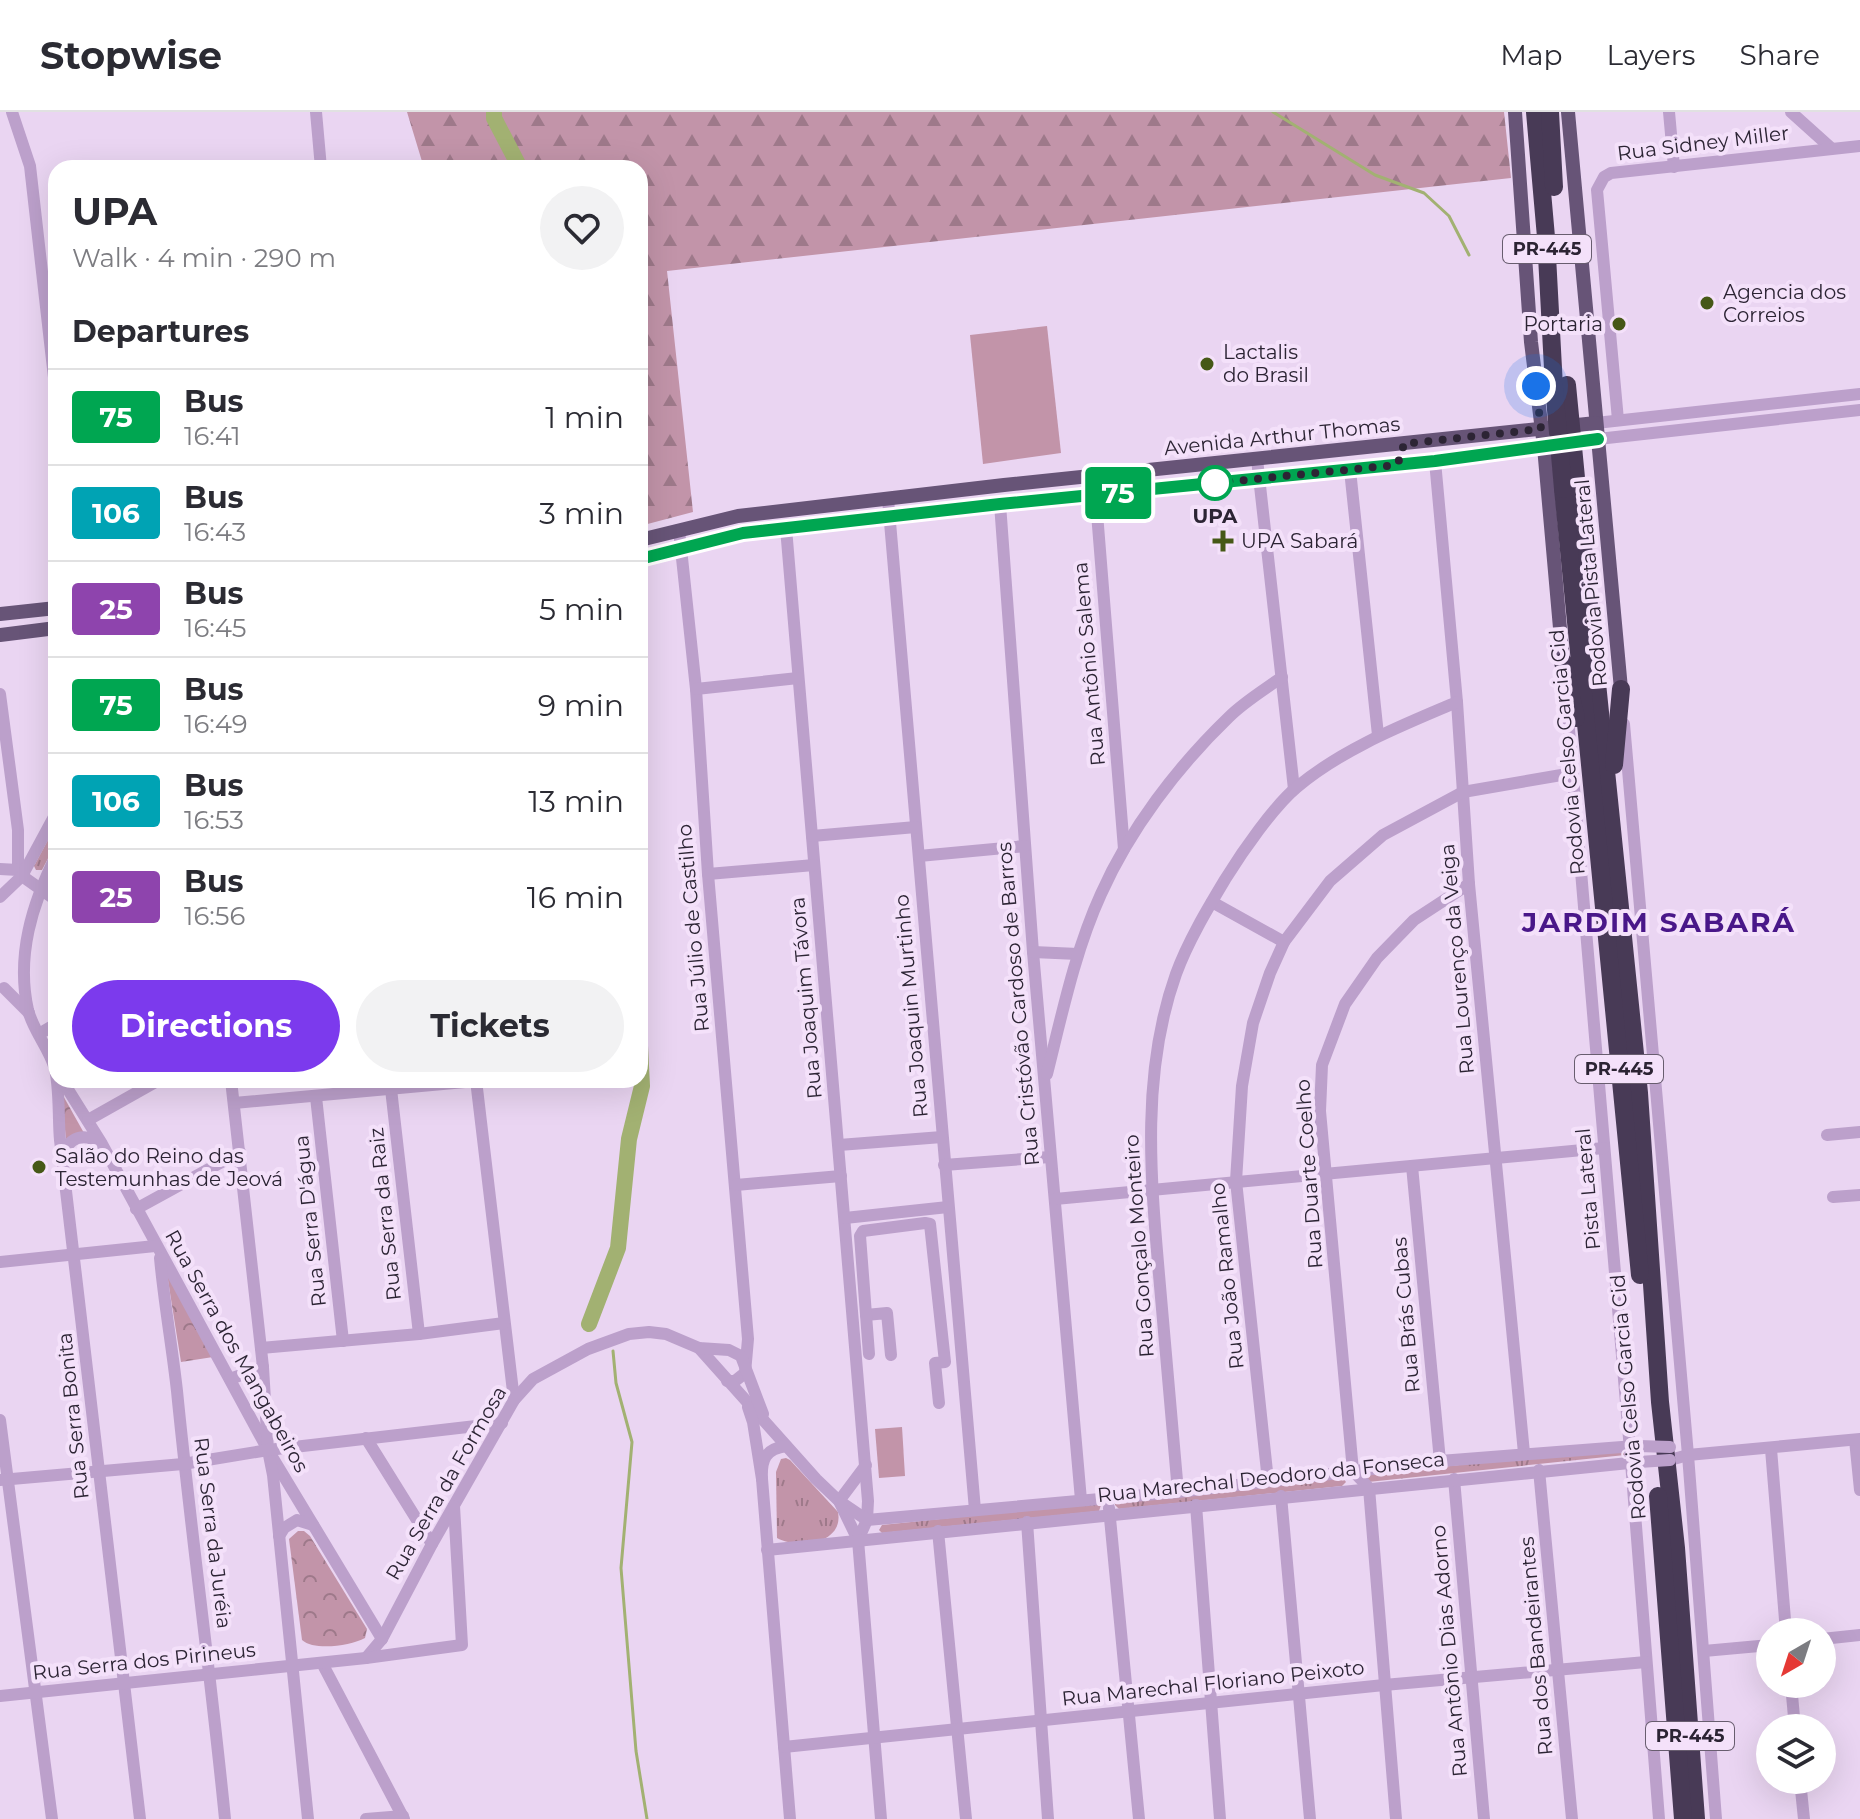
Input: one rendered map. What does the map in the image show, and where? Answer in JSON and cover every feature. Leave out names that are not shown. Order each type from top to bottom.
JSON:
[{"type":"highway","name":"Rodovia Celso Garcia Cid","points":[[1535,112],[1570,489],[1579,636],[1580,769],[1639,1266],[1683,1819]]},
{"type":"highway","name":"Rodovia Celso Garcia Cid","points":[[1550,112],[1561,386]]},
{"type":"highway","name":"Rodovia Celso Garcia Cid","points":[[1570,489],[1610,807],[1639,1093],[1660,1402],[1676,1548],[1696,1819]]},
{"type":"highway","points":[[1563,662],[1580,769]]},
{"type":"highway","points":[[1610,807],[1621,689]]},
{"type":"main road","name":"Rodovia Pista Lateral","points":[[1515,112],[1531,342],[1544,447],[1563,662]]},
{"type":"main road","name":"Rodovia Pista Lateral","points":[[1568,112],[1621,689]]},
{"type":"main road","name":"Avenida Arthur Thomas","points":[[648,538],[738,516],[1596,423]]},
{"type":"main road","name":"Avenida Arthur Thomas","points":[[648,557],[743,533],[1435,461],[1598,439]]},
{"type":"main road","points":[[1396,465],[1403,454],[1403,444]]},
{"type":"main road","points":[[0,614],[48,609]]},
{"type":"main road","points":[[0,635],[48,629]]},
{"type":"street","points":[[12,112],[30,166],[48,325]]},
{"type":"street","points":[[316,112],[320,160]]},
{"type":"street","points":[[1669,112],[1674,167]]},
{"type":"street","points":[[1791,112],[1831,148]]},
{"type":"street","name":"Rua Sidney Miller","points":[[1618,420],[1597,190],[1604,177],[1611,173],[1860,146]]},
{"type":"street","points":[[1596,423],[1860,394]]},
{"type":"street","points":[[1598,439],[1860,410]]},
{"type":"street","points":[[1257,459],[1294,789]]},
{"type":"street","name":"Rua Lourenço da Veiga","points":[[1435,461],[1457,702],[1469,884],[1524,1453]]},
{"type":"street","points":[[1350,470],[1378,735]]},
{"type":"street","name":"Rua Antônio Salema","points":[[1094,476],[1124,849]]},
{"type":"street","name":"Rua Joaquin Murtinho","points":[[888,499],[975,1510]]},
{"type":"street","name":"Rua Cristóvão Cardoso de Barros","points":[[1000,504],[1033,952],[1081,1500]]},
{"type":"street","name":"Rua Joaquim Távora","points":[[786,528],[866,1465],[867,1520],[858,1540]]},
{"type":"street","name":"Rua Júlio de Castilho","points":[[679,530],[696,689],[708,874],[736,1185],[747,1365]]},
{"type":"street","points":[[1044,1085],[1078,954],[1100,894],[1124,849],[1190,758],[1231,715],[1282,677]]},
{"type":"street","points":[[696,689],[798,678]]},
{"type":"street","name":"Rodovia Pista Lateral","points":[[1621,689],[1688,1455]]},
{"type":"street","points":[[0,694],[6,788],[18,839],[20,873]]},
{"type":"street","name":"Rua Gonçalo Monteiro","points":[[1178,1492],[1151,1189],[1151,1109],[1160,1034],[1176,973],[1241,853],[1294,789],[1328,763],[1378,735],[1457,702]]},
{"type":"street","name":"Rua João Ramalho","points":[[1268,1481],[1236,1181],[1242,1086],[1253,1023],[1270,973],[1284,942],[1330,881],[1383,835],[1463,792],[1580,769]]},
{"type":"street","name":"Pista Lateral","points":[[1580,769],[1583,890],[1604,1148],[1634,1446],[1646,1662],[1659,1819]]},
{"type":"street","points":[[812,836],[916,827]]},
{"type":"street","points":[[4,894],[48,828]]},
{"type":"street","points":[[18,839],[45,834]]},
{"type":"street","points":[[919,856],[1025,846]]},
{"type":"street","points":[[708,874],[814,865]]},
{"type":"street","points":[[0,872],[20,873],[48,894]]},
{"type":"street","points":[[0,872],[8,885],[4,894]]},
{"type":"street","points":[[29,1013],[24,976],[27,934],[48,872]]},
{"type":"street","name":"Rua Duarte Coelho","points":[[1353,1471],[1320,1111],[1322,1065],[1345,1004],[1377,958],[1414,920],[1469,884]]},
{"type":"street","points":[[1212,902],[1284,942]]},
{"type":"street","points":[[1033,952],[1078,954]]},
{"type":"street","points":[[2,987],[18,984],[24,976]]},
{"type":"street","points":[[2,987],[29,1013]]},
{"type":"street","name":"Rua Serra Bonita","points":[[29,1013],[48,1053]]},
{"type":"street","points":[[39,1034],[48,1029]]},
{"type":"street","name":"Rua Serra Bonita","points":[[58,1088],[98,1470],[140,1819]]},
{"type":"street","name":"Rua Serra dos Mangabeiros","points":[[67,1088],[102,1144],[268,1450],[382,1639]]},
{"type":"street","points":[[88,1120],[145,1088]]},
{"type":"street","points":[[232,1088],[308,1819]]},
{"type":"street","points":[[234,1103],[400,1088]]},
{"type":"street","points":[[477,1088],[514,1400]]},
{"type":"street","name":"Rua Serra da Raiz","points":[[391,1089],[419,1334]]},
{"type":"street","name":"Rua Serra D'água","points":[[316,1097],[343,1341]]},
{"type":"street","points":[[1827,1135],[1860,1132]]},
{"type":"street","points":[[63,1155],[66,1146],[75,1138],[91,1137],[102,1144]]},
{"type":"street","points":[[839,1145],[942,1137]]},
{"type":"street","points":[[1055,1199],[1604,1148]]},
{"type":"street","points":[[136,1209],[240,1152]]},
{"type":"street","points":[[944,1165],[1050,1157]]},
{"type":"street","name":"Rua Brás Cubas","points":[[1412,1166],[1440,1461]]},
{"type":"street","points":[[736,1185],[841,1176]]},
{"type":"street","points":[[1833,1197],[1860,1195]]},
{"type":"street","points":[[869,1354],[860,1236],[869,1229],[948,1207]]},
{"type":"street","points":[[845,1218],[901,1219],[932,1227],[945,1362],[935,1363],[939,1403]]},
{"type":"street","points":[[0,1262],[157,1250]]},
{"type":"street","name":"Rua Serra da Juréia","points":[[157,1250],[177,1389],[225,1819]]},
{"type":"street","points":[[866,1315],[887,1313],[891,1355]]},
{"type":"street","points":[[261,1348],[504,1323]]},
{"type":"street","points":[[726,1350],[741,1356],[747,1365],[741,1378],[725,1378],[720,1363],[726,1350],[737,1340],[746,1323]]},
{"type":"street","name":"Rua Serra da Formosa","points":[[366,1658],[382,1639],[514,1400],[533,1379],[588,1349],[629,1334],[666,1334],[699,1348],[726,1350]]},
{"type":"street","name":"Rua Serra da Formosa","points":[[699,1348],[839,1501],[867,1520]]},
{"type":"street","name":"Rua Serra da Formosa","points":[[747,1365],[756,1399],[770,1428]]},
{"type":"street","points":[[230,1379],[263,1367]]},
{"type":"street","points":[[745,1400],[753,1422],[762,1479]]},
{"type":"street","points":[[0,1420],[3,1480],[52,1819]]},
{"type":"street","points":[[3,1480],[183,1464],[268,1450],[502,1423]]},
{"type":"street","points":[[366,1438],[432,1544]]},
{"type":"street","points":[[867,1520],[1178,1492],[1440,1461],[1634,1446],[1688,1455],[1858,1440],[1860,1490]]},
{"type":"street","points":[[786,1446],[765,1455],[761,1465],[790,1819]]},
{"type":"street","points":[[1771,1449],[1785,1618]]},
{"type":"street","name":"Rua Marechal Deodoro da Fonseca","points":[[767,1550],[1635,1462],[1670,1454]]},
{"type":"street","name":"PR-445","points":[[1688,1455],[1716,1819]]},
{"type":"street","points":[[839,1501],[866,1465]]},
{"type":"street","name":"Rua dos Bandeirantes","points":[[1539,1470],[1572,1819]]},
{"type":"street","points":[[1353,1471],[1369,1488],[1396,1819]]},
{"type":"street","name":"Rua Antônio Dias Adorno","points":[[1454,1479],[1484,1819]]},
{"type":"street","points":[[1281,1496],[1310,1819]]},
{"type":"street","points":[[1108,1498],[1139,1819]]},
{"type":"street","name":"Rua Serra da Formosa","points":[[839,1501],[858,1540]]},
{"type":"street","points":[[1196,1505],[1220,1819]]},
{"type":"street","points":[[293,1666],[462,1645],[454,1506]]},
{"type":"street","points":[[279,1536],[284,1528],[297,1520],[313,1525]]},
{"type":"street","points":[[1027,1522],[1048,1819]]},
{"type":"street","points":[[938,1531],[966,1819]]},
{"type":"street","points":[[858,1540],[881,1819]]},
{"type":"street","points":[[1836,1638],[1860,1635]]},
{"type":"street","points":[[1704,1651],[1756,1646]]},
{"type":"street","name":"Rua Marechal Floriano Peixoto","points":[[784,1747],[1384,1685],[1646,1662]]},
{"type":"street","points":[[322,1663],[404,1818],[366,1819]]},
{"type":"street","name":"Rua Serra dos Pirineus","points":[[0,1696],[293,1666]]},
{"type":"street","points":[[1801,1794],[1804,1819]]},
{"type":"green space","points":[[407,112],[1504,112],[1511,178],[667,271],[693,512],[648,524],[648,160],[422,160]]},
{"type":"green space","points":[[1047,326],[1061,453],[983,464],[970,335]]},
{"type":"green space","points":[[48,840],[48,858],[42,870],[36,870],[34,866]]},
{"type":"green space","points":[[61,1092],[84,1133],[66,1139]]},
{"type":"green space","points":[[167,1274],[213,1357],[181,1362]]},
{"type":"green space","points":[[902,1427],[905,1476],[879,1478],[875,1429]]},
{"type":"green space","points":[[1622,1448],[1625,1455],[1368,1482],[1365,1475]]},
{"type":"green space","points":[[786,1458],[838,1512],[834,1532],[817,1542],[795,1543],[777,1538],[776,1472],[781,1459]]},
{"type":"green space","points":[[1343,1478],[1346,1482],[1342,1486],[1119,1509],[1115,1505],[1115,1503]]},
{"type":"green space","points":[[1096,1503],[1101,1505],[1099,1511],[882,1533],[879,1530],[882,1525]]},
{"type":"green space","points":[[298,1531],[310,1536],[367,1629],[365,1638],[332,1646],[302,1640],[289,1539]]},
{"type":"waterway","points":[[494,112],[494,118],[516,160]]},
{"type":"waterway","points":[[1273,112],[1375,175],[1424,193],[1449,216],[1469,255]]},
{"type":"waterway","points":[[589,1324],[618,1248],[629,1139],[642,1088]]},
{"type":"waterway","points":[[613,1351],[616,1383],[632,1442],[621,1568],[636,1751],[647,1819]]},
{"type":"bus line","name":"75","points":[[648,557],[743,533],[1435,461],[1598,439]]},
{"type":"place","name":"Agencia dos Correios","points":[[1707,303]]},
{"type":"place","name":"Portaria","points":[[1619,324]]},
{"type":"place","name":"Lactalis do Brasil","points":[[1207,364]]},
{"type":"place","name":"UPA","points":[[1215,483]]},
{"type":"place","name":"UPA Sabará","points":[[1223,541]]},
{"type":"place","name":"Salão do Reino das Testemunhas de Jeová","points":[[39,1167]]},
{"type":"district","name":"JARDIM SABARÁ","points":[[1659,922]]},
{"type":"route","points":[[1215,483],[1396,465],[1403,454],[1403,444],[1541,429],[1536,386]]}]
